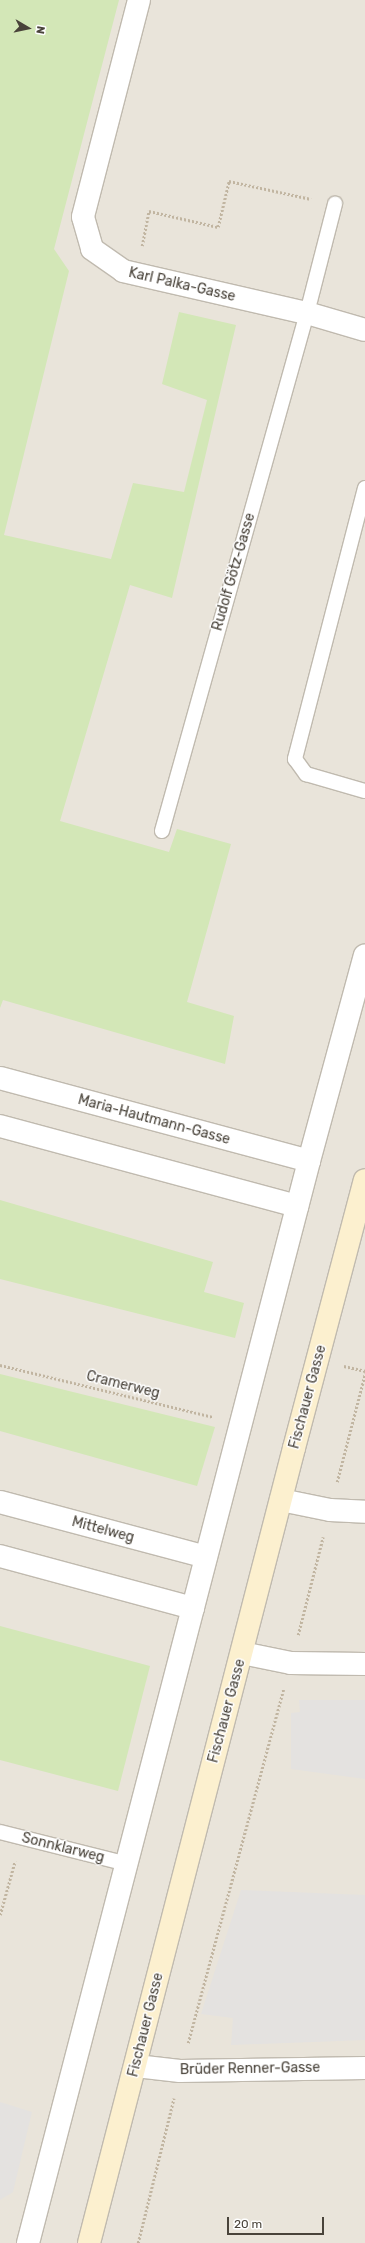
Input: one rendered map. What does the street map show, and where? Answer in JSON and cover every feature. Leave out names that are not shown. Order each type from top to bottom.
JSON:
[{"type":"main road","name":"Fischauer Gasse","points":[[89,2243],[365,1180]]},
{"type":"street","name":"Karl Palka-Gasse","points":[[139,0],[83,217],[92,249],[123,271],[306,313],[365,330]]},
{"type":"street","points":[[28,2243],[297,1206],[365,954]]},
{"type":"street","name":"Maria-Hautmann-Gasse","points":[[0,1078],[309,1161]]},
{"type":"street","points":[[0,1126],[297,1206]]},
{"type":"street","points":[[281,1500],[330,1510],[365,1512]]},
{"type":"street","name":"Mittelweg","points":[[0,1502],[206,1557]]},
{"type":"street","points":[[0,1556],[193,1608]]},
{"type":"street","points":[[242,1653],[291,1663],[365,1664]]},
{"type":"street","name":"Brüder Renner-Gasse","points":[[136,2066],[180,2071],[365,2068]]},
{"type":"lane","name":"Rudolf Götz-Gasse","points":[[162,831],[335,204]]},
{"type":"lane","points":[[365,488],[295,759],[306,774],[365,791]]},
{"type":"lane","name":"Sonnklarweg","points":[[0,1832],[127,1864]]},
{"type":"path","points":[[136,274],[149,211],[218,227],[228,181],[335,204]]},
{"type":"path","name":"Cramerweg","points":[[0,1365],[241,1424]]},
{"type":"path","points":[[138,2243],[180,2071],[291,1663],[365,1374]]},
{"type":"path","points":[[0,1915],[22,1838]]},
{"type":"shaded area","points":[[0,0],[365,0],[365,2243],[0,2243]]},
{"type":"shaded area","points":[[299,1700],[365,1700],[365,1779],[291,1769],[291,1713],[300,1712]]},
{"type":"shaded area","points":[[241,1890],[365,1895],[365,2040],[231,2045],[233,2018],[201,2014]]},
{"type":"shaded area","points":[[0,2102],[32,2112],[13,2192],[0,2200]]},
{"type":"green space","points":[[0,0],[119,0],[54,249],[69,271],[4,535],[111,559],[133,483],[184,492],[207,400],[162,384],[179,312],[236,325],[172,598],[130,585],[60,821],[169,852],[177,829],[231,844],[187,1002],[234,1016],[225,1064],[3,1000],[0,1008]]},
{"type":"green space","points":[[0,1200],[213,1262],[204,1292],[244,1303],[235,1338],[0,1279]]},
{"type":"green space","points":[[0,1374],[215,1427],[197,1486],[0,1431]]},
{"type":"green space","points":[[0,1626],[150,1666],[118,1791],[0,1760]]}]
